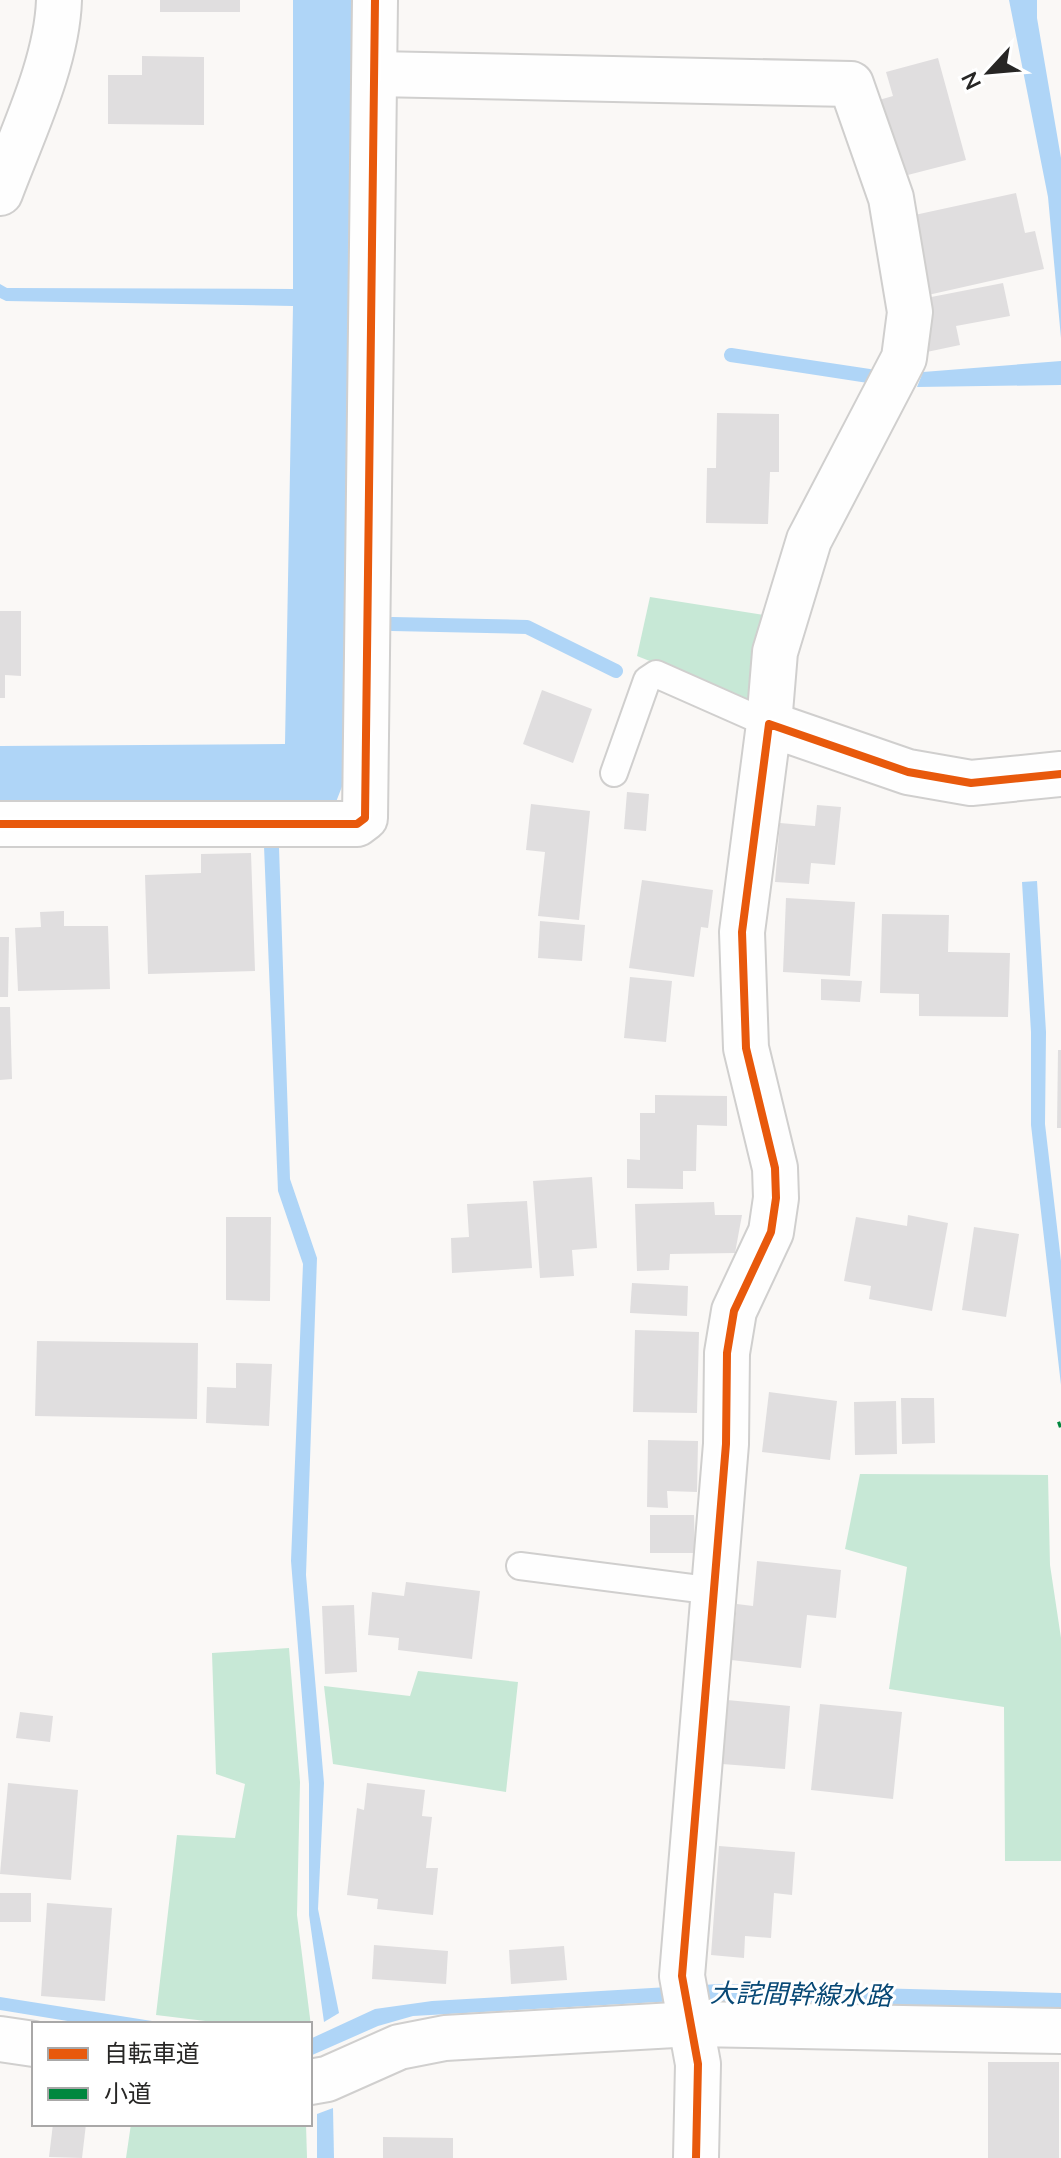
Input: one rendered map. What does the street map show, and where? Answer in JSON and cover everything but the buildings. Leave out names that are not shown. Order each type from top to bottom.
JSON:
[{"type":"street","points":[[0,193],[58,27],[59,0]]},
{"type":"street","points":[[0,824],[357,824],[365,818],[375,0]]},
{"type":"street","points":[[375,74],[851,84],[891,198],[910,312],[904,358],[809,540],[775,652],[769,724],[742,932],[746,1048],[775,1168],[776,1198],[771,1232],[734,1311],[727,1353],[726,1444],[682,1976],[698,2064],[696,2158]]},
{"type":"street","points":[[769,724],[908,772],[971,783],[1061,774]]},
{"type":"street","points":[[312,2082],[327,2079],[399,2047],[445,2038],[692,2024],[1061,2031]]},
{"type":"street","points":[[0,2039],[32,2044]]},
{"type":"lane","points":[[614,773],[647,680],[656,674],[769,724]]},
{"type":"lane","points":[[520,1566],[715,1591]]},
{"type":"green space","points":[[650,597],[764,615],[751,701],[637,656]]},
{"type":"green space","points":[[860,1474],[1048,1475],[1050,1565],[1061,1638],[1061,1861],[1005,1861],[1004,1707],[889,1689],[907,1567],[845,1549]]},
{"type":"green space","points":[[289,1648],[300,1782],[297,1915],[310,2022],[214,2022],[156,2015],[177,1835],[235,1838],[245,1784],[216,1774],[212,1653]]},
{"type":"green space","points":[[418,1671],[518,1682],[506,1792],[333,1764],[324,1686],[410,1696]]},
{"type":"green space","points":[[131,2126],[306,2126],[307,2158],[126,2158]]},
{"type":"water","points":[[293,0],[353,0],[348,771],[336,802],[0,800],[0,746],[285,744],[293,306],[6,301],[0,298],[0,284],[7,288],[293,289]]},
{"type":"water","points":[[1009,0],[1037,0],[1037,18],[1061,158],[1061,338],[1048,197]]},
{"type":"water","points":[[1061,361],[1061,385],[917,387],[923,372]]},
{"type":"water","points":[[264,846],[279,847],[290,1179],[317,1258],[306,1575],[324,1783],[318,1909],[339,2013],[324,2022],[309,1915],[309,1784],[291,1561],[303,1264],[278,1191]]},
{"type":"water","points":[[1037,881],[1046,1032],[1045,1124],[1061,1261],[1061,1385],[1031,1125],[1031,1032],[1022,882]]},
{"type":"water","name":"大詫間幹線水路","points":[[719,1984],[1061,1993],[1061,2010],[694,2000],[413,2016],[378,2026],[312,2055],[312,2038],[375,2009],[432,2001]]},
{"type":"water","points":[[0,1997],[158,2022],[74,2022],[0,2010]]},
{"type":"water","points":[[333,2108],[334,2158],[317,2158],[317,2114]]},
{"type":"waterway","points":[[731,355],[869,376]]},
{"type":"waterway","points":[[392,624],[527,627],[616,671]]},
{"type":"cycle path","points":[[0,824],[357,824],[365,818],[375,0]]},
{"type":"cycle path","points":[[696,2158],[698,2064],[682,1976],[726,1444],[727,1353],[734,1311],[771,1232],[776,1198],[775,1168],[746,1048],[742,932],[769,724],[908,772],[971,783],[1061,774]]}]
